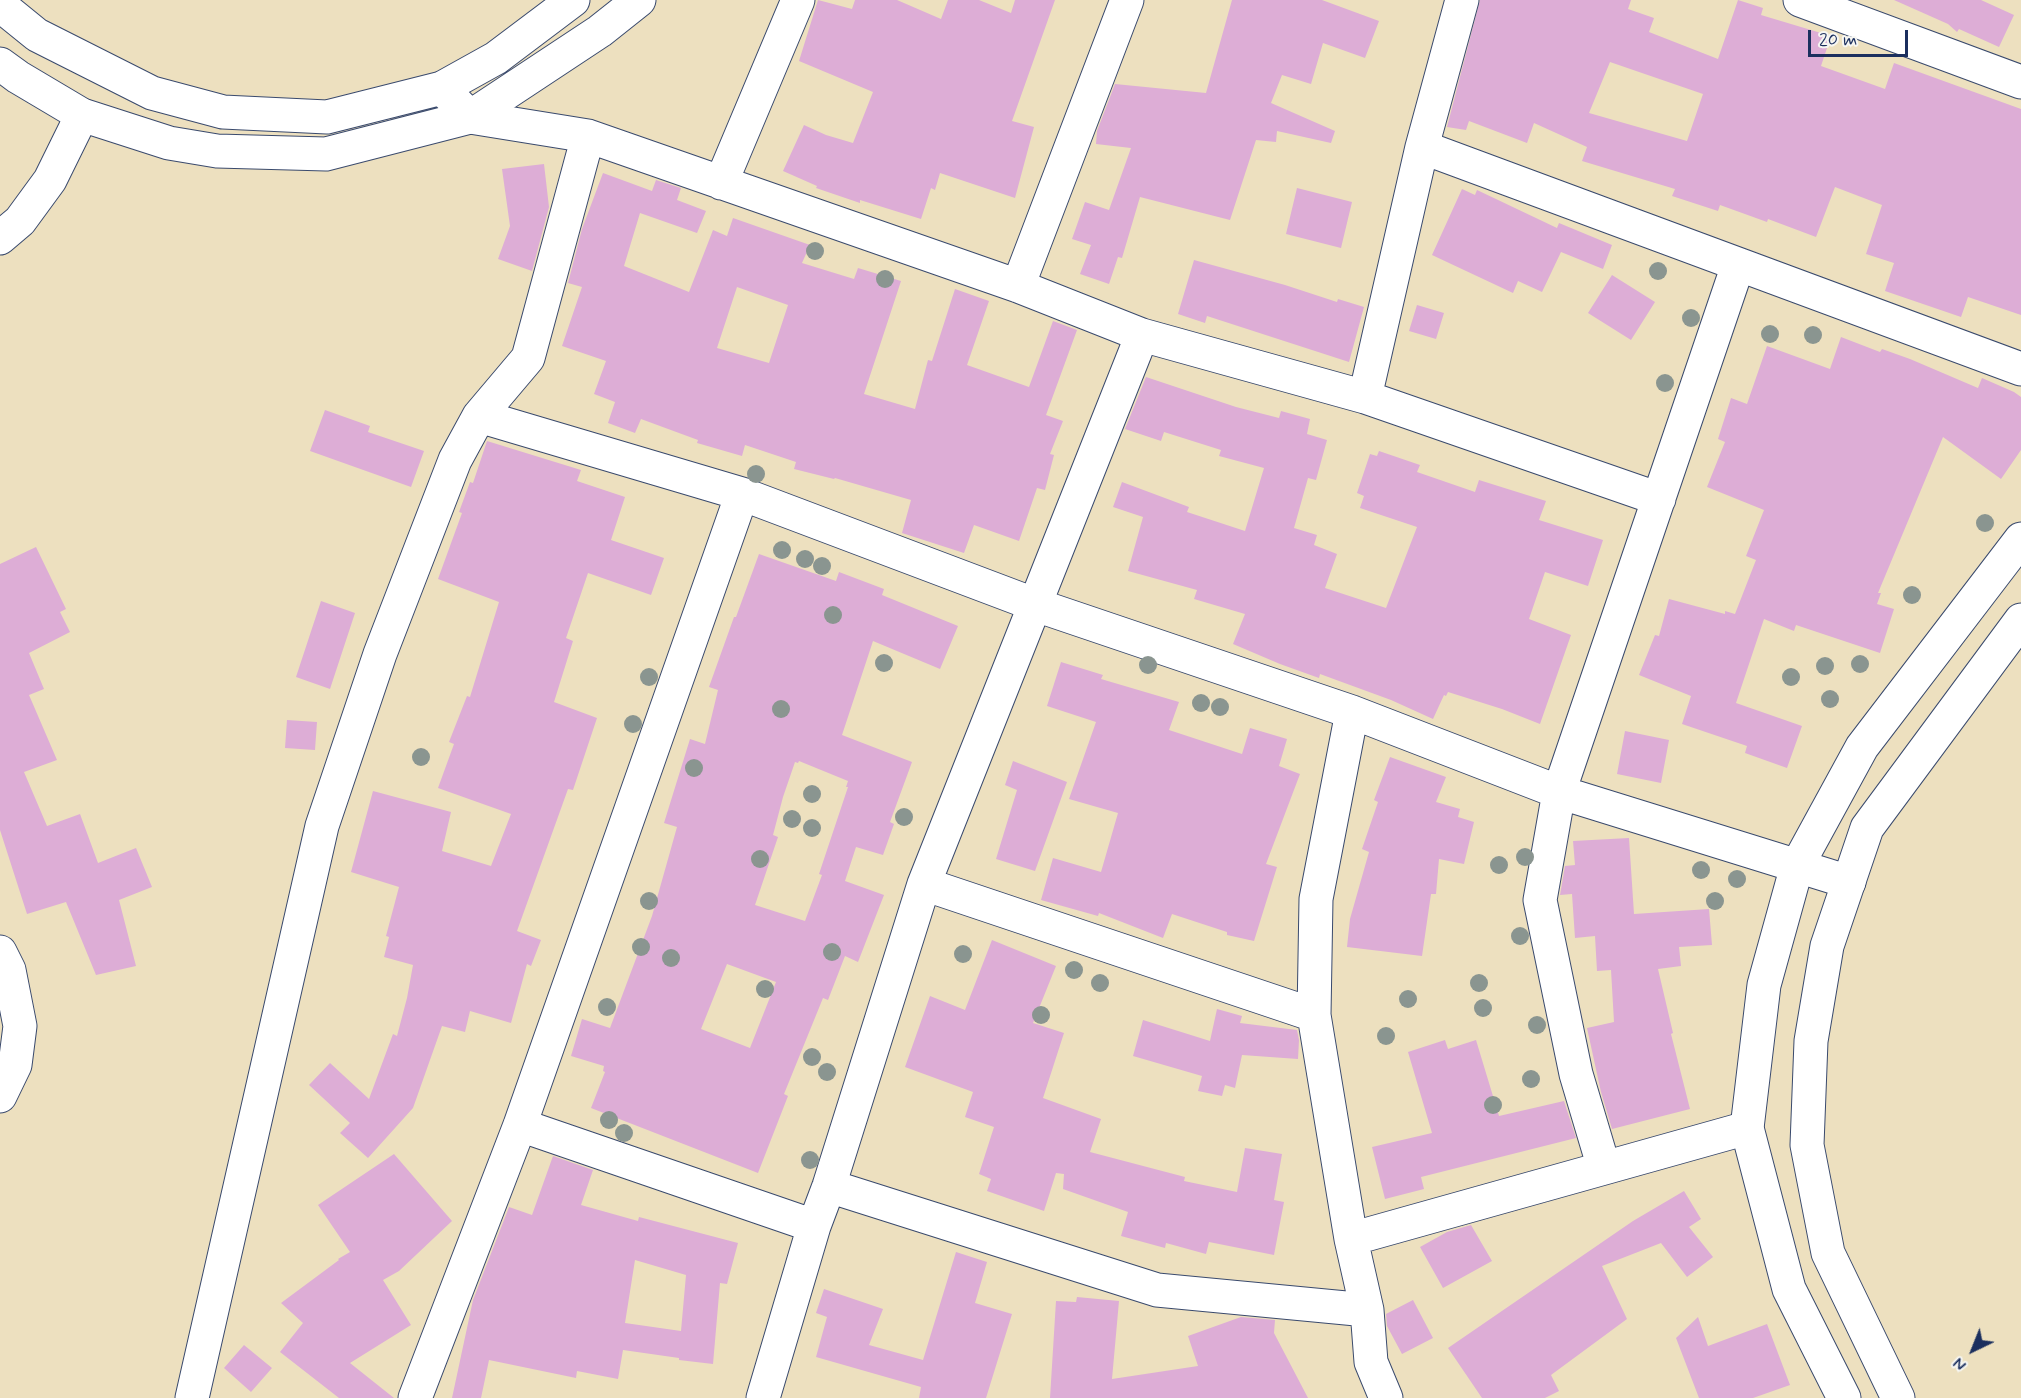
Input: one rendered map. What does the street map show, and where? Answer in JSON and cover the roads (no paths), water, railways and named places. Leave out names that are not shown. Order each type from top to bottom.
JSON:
[{"type":"street","points":[[0,5],[37,35],[152,93],[223,112],[327,117],[442,88],[496,58],[573,0]]},
{"type":"street","points":[[0,64],[82,115],[170,143],[217,151],[326,154],[470,117],[600,31],[639,0]]},
{"type":"street","points":[[721,183],[798,0]]},
{"type":"street","points":[[1018,286],[1126,0]]},
{"type":"street","points":[[1365,397],[1422,147],[1462,0]]},
{"type":"street","points":[[1800,0],[2021,82]]},
{"type":"street","points":[[442,88],[470,117],[588,136],[1018,286],[1142,335],[1365,397],[1659,499]]},
{"type":"street","points":[[0,238],[20,222],[50,180],[82,115]]},
{"type":"street","points":[[192,1398],[322,826],[388,633],[455,460],[479,416],[528,358],[588,136]]},
{"type":"street","points":[[1422,147],[2021,369]]},
{"type":"street","points":[[1604,1168],[1576,1074],[1540,900],[1559,792],[1738,265]]},
{"type":"street","points":[[763,1398],[814,1226],[829,1186],[924,884],[1142,335]]},
{"type":"street","points":[[479,416],[742,494],[1036,605],[1352,712],[1559,792],[1849,882]]},
{"type":"street","points":[[415,1398],[520,1125],[742,494]]},
{"type":"street","points":[[1844,1398],[1789,1289],[1747,1128],[1764,986],[1797,866],[1862,747],[2021,539]]},
{"type":"street","points":[[1898,1398],[1828,1253],[1807,1145],[1810,1041],[1827,946],[1867,828],[2021,620]]},
{"type":"street","points":[[1352,712],[1316,899],[1314,1015],[1351,1239],[1367,1310],[1371,1362],[1386,1398]]},
{"type":"street","points":[[924,884],[1314,1015]]},
{"type":"street","points":[[0,952],[9,970],[20,1026],[15,1065],[0,1096]]},
{"type":"street","points":[[520,1125],[814,1226]]},
{"type":"street","points":[[1351,1239],[1747,1128]]},
{"type":"street","points":[[829,1186],[1157,1290],[1367,1310]]}]
